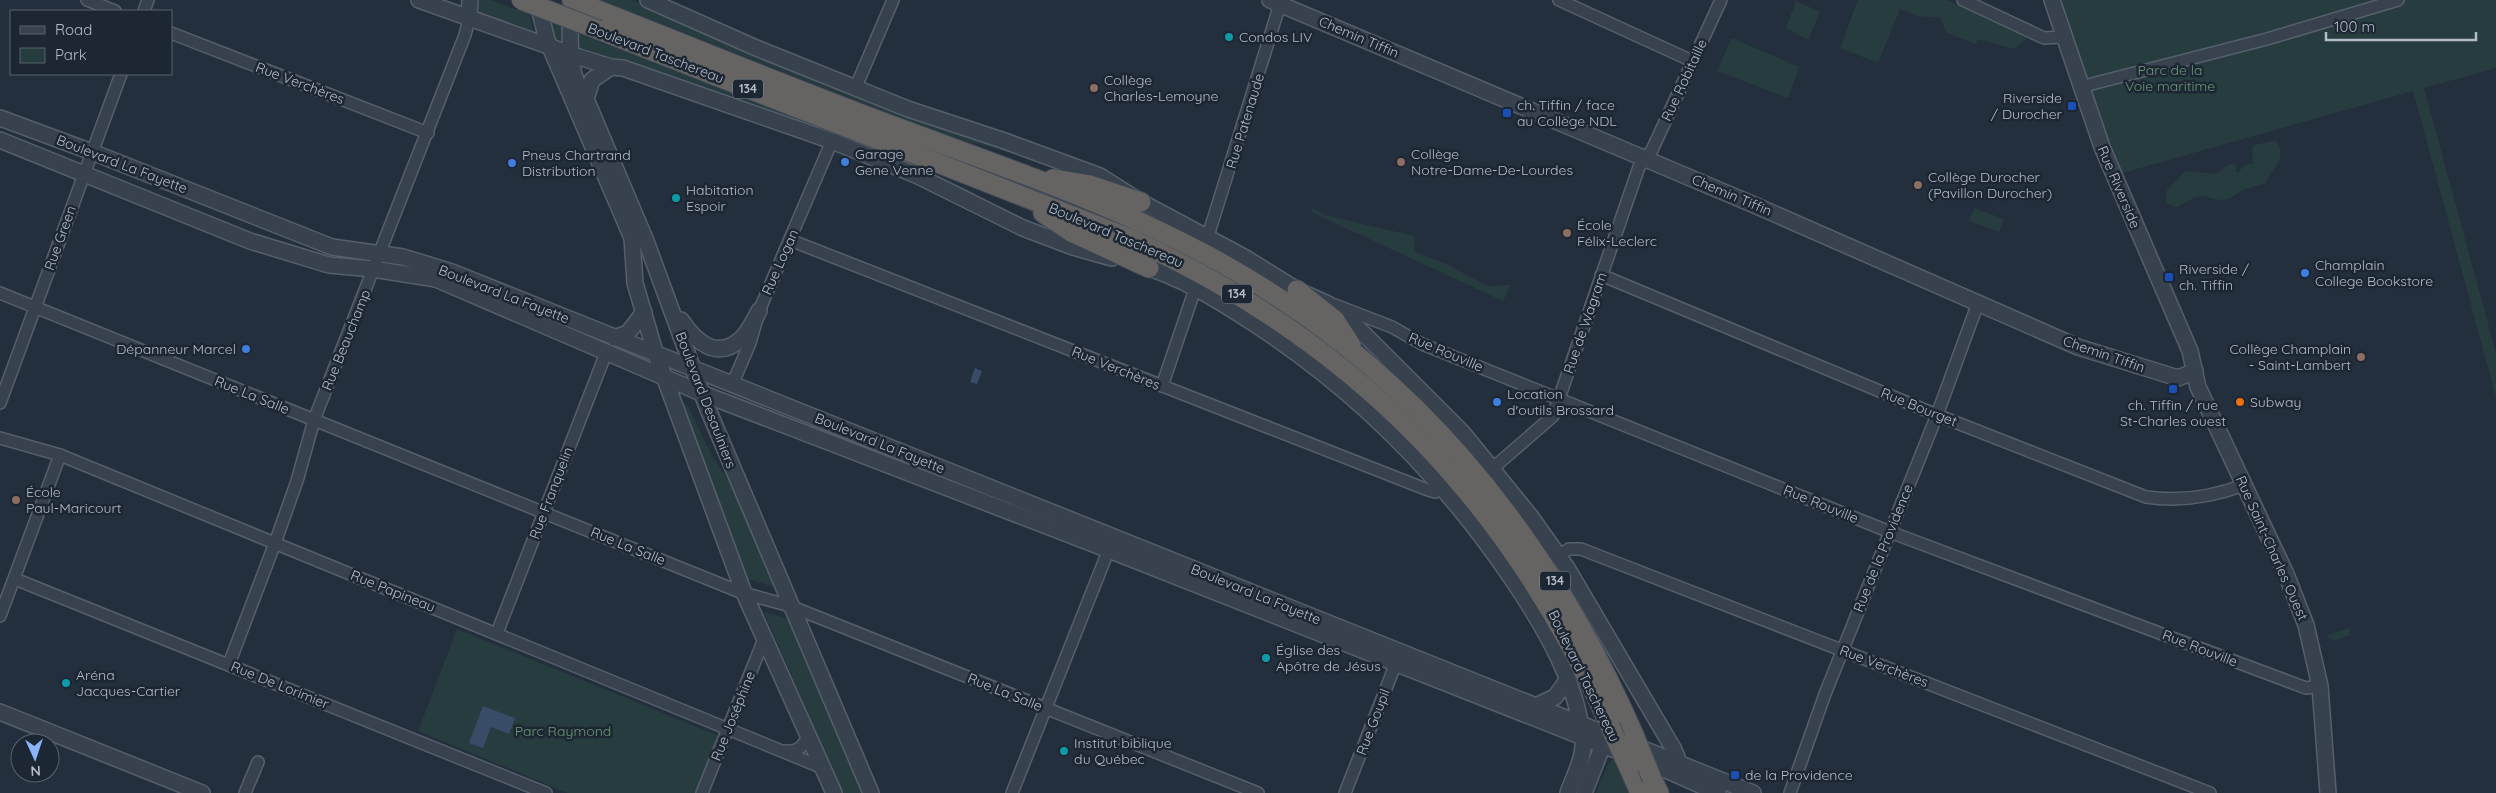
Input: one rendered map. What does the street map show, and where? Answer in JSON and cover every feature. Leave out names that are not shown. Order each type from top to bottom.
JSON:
[{"type":"highway","name":"Boulevard Taschereau","points":[[521,0],[602,22],[1018,174],[1130,218],[1205,254],[1287,303],[1357,355],[1392,385],[1439,432],[1481,479],[1521,530],[1582,627],[1634,735],[1656,786]]},
{"type":"highway","name":"Boulevard Taschereau","points":[[571,0],[602,22],[1129,238],[1218,282],[1302,336],[1376,396],[1447,468],[1511,547],[1565,633],[1604,728],[1629,768],[1640,793]]},
{"type":"highway","points":[[1018,174],[1090,185],[1141,202]]},
{"type":"highway","points":[[1004,188],[1072,232],[1149,268]]},
{"type":"highway","points":[[1297,290],[1335,320],[1357,355]]},
{"type":"street","points":[[87,0],[112,10]]},
{"type":"street","name":"Boulevard Taschereau","points":[[419,0],[570,54],[610,67],[631,71],[832,141],[926,180],[1024,228],[1073,247],[1149,268],[1195,289],[1236,312],[1328,376],[1378,420],[1442,488],[1479,533],[1520,591],[1544,631],[1568,678],[1579,722],[1582,752],[1568,793]]},
{"type":"street","points":[[469,19],[470,0]]},
{"type":"street","name":"Boulevard Desaulniers","points":[[537,0],[549,46],[632,238],[635,283],[655,352],[744,593],[834,793]]},
{"type":"street","name":"Boulevard Desaulniers","points":[[571,0],[570,54],[572,74],[578,89],[586,99],[669,303],[701,393],[871,793]]},
{"type":"street","points":[[648,0],[855,89],[934,119],[1002,140],[1105,178],[1141,202],[1208,236],[1297,290],[1328,304],[1348,319],[1438,406],[1493,468],[1559,555],[1673,748],[1674,767]]},
{"type":"street","points":[[855,89],[893,0]]},
{"type":"street","points":[[1559,0],[1692,61]]},
{"type":"street","name":"Rue Robitaille","points":[[1646,158],[1652,150],[1721,0]]},
{"type":"street","points":[[1962,0],[2044,38],[2063,36]]},
{"type":"street","name":"Rue Riverside","points":[[2052,0],[2080,87],[2114,180],[2190,350],[2195,371]]},
{"type":"street","points":[[2080,87],[2267,39],[2398,0]]},
{"type":"street","name":"Chemin Tiffin","points":[[1276,2],[1646,158],[2092,352],[2178,378],[2195,371]]},
{"type":"street","name":"Rue Patenaude","points":[[1208,236],[1276,2]]},
{"type":"street","name":"Rue Beauchamp","points":[[229,664],[275,543],[314,420],[466,35],[469,19]]},
{"type":"street","name":"Rue Verchères","points":[[172,33],[428,133]]},
{"type":"street","points":[[586,99],[592,80],[610,67]]},
{"type":"street","name":"Rue Green","points":[[0,403],[121,75]]},
{"type":"street","name":"Boulevard La Fayette","points":[[0,118],[92,152],[332,247],[403,258],[452,272],[614,338],[655,352],[1111,543],[1398,658],[1582,738],[1753,793]]},
{"type":"street","name":"Boulevard La Fayette","points":[[0,140],[250,242],[330,265],[373,269],[436,279],[701,393],[1111,543]]},
{"type":"street","name":"Rue Logan","points":[[732,385],[750,342],[759,311],[832,141]]},
{"type":"street","name":"Rue de Wagram","points":[[1493,468],[1550,420],[1560,398],[1639,167],[1646,158]]},
{"type":"street","name":"Rue Verchères","points":[[790,240],[1428,490],[1435,492],[1442,488]]},
{"type":"street","name":"Rue Bourget","points":[[1601,275],[1937,414],[2146,497],[2167,500],[2198,498],[2244,484]]},
{"type":"street","points":[[1162,386],[1195,289]]},
{"type":"street","name":"Rue La Salle","points":[[0,293],[744,593],[790,606],[1258,793]]},
{"type":"street","points":[[669,303],[693,338],[709,348],[726,348],[735,344],[743,337],[759,311]]},
{"type":"street","name":"Rue de la Providence","points":[[1790,793],[1842,650],[1937,414],[1978,303]]},
{"type":"street","name":"Rue Rouville","points":[[1328,304],[1392,327],[1422,344],[1890,532],[2306,688],[2320,686]]},
{"type":"street","points":[[614,338],[628,333],[644,312]]},
{"type":"street","name":"Rue Franquelin","points":[[497,633],[606,353]]},
{"type":"street","name":"Rue Saint-Charles Ouest","points":[[2195,371],[2204,399],[2300,608],[2311,643],[2320,686],[2328,793]]},
{"type":"street","points":[[717,430],[721,416],[726,411],[739,406]]},
{"type":"street","name":"Rue Papineau","points":[[0,438],[60,455],[823,768]]},
{"type":"street","points":[[0,616],[60,455]]},
{"type":"street","points":[[1012,793],[1111,543]]},
{"type":"street","name":"Rue Verchères","points":[[1559,555],[1569,549],[1581,549],[2210,793]]},
{"type":"street","name":"Rue De Lorimier","points":[[15,579],[546,793]]},
{"type":"street","name":"Rue Joséphine","points":[[702,793],[764,639]]},
{"type":"street","name":"Boulevard La Fayette","points":[[1398,658],[1579,722],[1604,728],[1718,793]]},
{"type":"street","name":"Rue Goupil","points":[[1345,793],[1398,658]]},
{"type":"street","points":[[1536,706],[1555,696],[1568,678]]},
{"type":"street","points":[[0,712],[202,793]]},
{"type":"street","points":[[1584,793],[1603,745],[1604,728]]},
{"type":"street","points":[[783,750],[797,750],[804,744],[808,736]]},
{"type":"street","points":[[245,793],[258,762]]},
{"type":"green space","points":[[479,0],[491,0],[530,15],[533,32],[478,14]]},
{"type":"green space","points":[[601,0],[632,0],[880,105],[1034,159],[965,141],[924,127]]},
{"type":"green space","points":[[1858,0],[1947,0],[2028,38],[2014,49],[1978,39],[1976,44],[1946,33],[1941,18],[1916,16],[1900,9],[1878,63],[1840,48]]},
{"type":"green space","name":"Parc de la Voie maritime","points":[[2059,0],[2496,0],[2496,68],[2424,88],[2496,353],[2496,397],[2413,91],[2119,174]]},
{"type":"green space","points":[[1796,1],[1820,12],[1808,40],[1786,28]]},
{"type":"green space","points":[[548,22],[565,29],[563,39],[554,39]]},
{"type":"green space","points":[[579,34],[897,157],[974,192],[973,194],[918,169],[704,90],[579,47]]},
{"type":"green space","points":[[1732,38],[1799,67],[1788,98],[1717,71]]},
{"type":"green space","points":[[2276,141],[2280,147],[2281,153],[2278,163],[2266,183],[2245,189],[2228,199],[2218,200],[2204,196],[2195,197],[2177,207],[2169,205],[2166,201],[2167,190],[2185,171],[2216,174],[2230,164],[2235,164],[2237,167],[2235,171],[2238,173],[2244,165],[2253,163],[2252,149],[2254,145]]},
{"type":"green space","points":[[1313,208],[1324,215],[1414,236],[1415,252],[1448,265],[1487,286],[1511,285],[1503,301],[1311,212]]},
{"type":"green space","points":[[1974,208],[2004,219],[1999,232],[1969,221]]},
{"type":"green space","points":[[677,399],[688,406],[712,456],[731,484],[778,588],[748,579]]},
{"type":"green space","points":[[764,612],[791,620],[865,793],[843,793]]},
{"type":"green space","points":[[2351,628],[2349,635],[2337,640],[2330,639],[2327,635]]},
{"type":"green space","name":"Parc Raymond","points":[[457,629],[719,736],[696,793],[568,793],[418,731]]},
{"type":"green space","points":[[1614,760],[1629,793],[1596,793],[1607,766]]},
{"type":"water","points":[[975,368],[982,371],[977,384],[970,382]]},
{"type":"water","points":[[483,706],[515,718],[509,734],[491,727],[483,748],[469,743]]},
{"type":"place","name":"Condos LIV","points":[[1229,37]]},
{"type":"place","name":"Collège Charles-Lemoyne","points":[[1094,88]]},
{"type":"place","name":"Riverside / Durocher","points":[[2072,106]]},
{"type":"place","name":"ch. Tiffin / face au Collège NDL","points":[[1507,113]]},
{"type":"place","name":"Garage Gene Venne","points":[[845,162]]},
{"type":"place","name":"Collège Notre-Dame-De-Lourdes","points":[[1401,162]]},
{"type":"place","name":"Pneus Chartrand Distribution","points":[[512,163]]},
{"type":"place","name":"Collège Durocher (Pavillon Durocher)","points":[[1918,185]]},
{"type":"place","name":"Habitation Espoir","points":[[676,198]]},
{"type":"place","name":"École Félix-Leclerc","points":[[1567,233]]},
{"type":"place","name":"Champlain College Bookstore","points":[[2305,273]]},
{"type":"place","name":"Riverside / ch. Tiffin","points":[[2169,277]]},
{"type":"place","name":"Dépanneur Marcel","points":[[246,349]]},
{"type":"place","name":"Collège Champlain - Saint-Lambert","points":[[2361,357]]},
{"type":"place","name":"ch. Tiffin / rue St-Charles ouest","points":[[2173,389]]},
{"type":"place","name":"Location d'outils Brossard","points":[[1497,402]]},
{"type":"place","name":"Subway","points":[[2240,402]]},
{"type":"place","name":"École Paul-Maricourt","points":[[16,500]]},
{"type":"place","name":"Église des Apôtre de Jésus","points":[[1266,658]]},
{"type":"place","name":"Aréna Jacques-Cartier","points":[[66,683]]},
{"type":"place","name":"Institut biblique du Québec","points":[[1064,751]]},
{"type":"place","name":"de la Providence","points":[[1735,775]]}]
